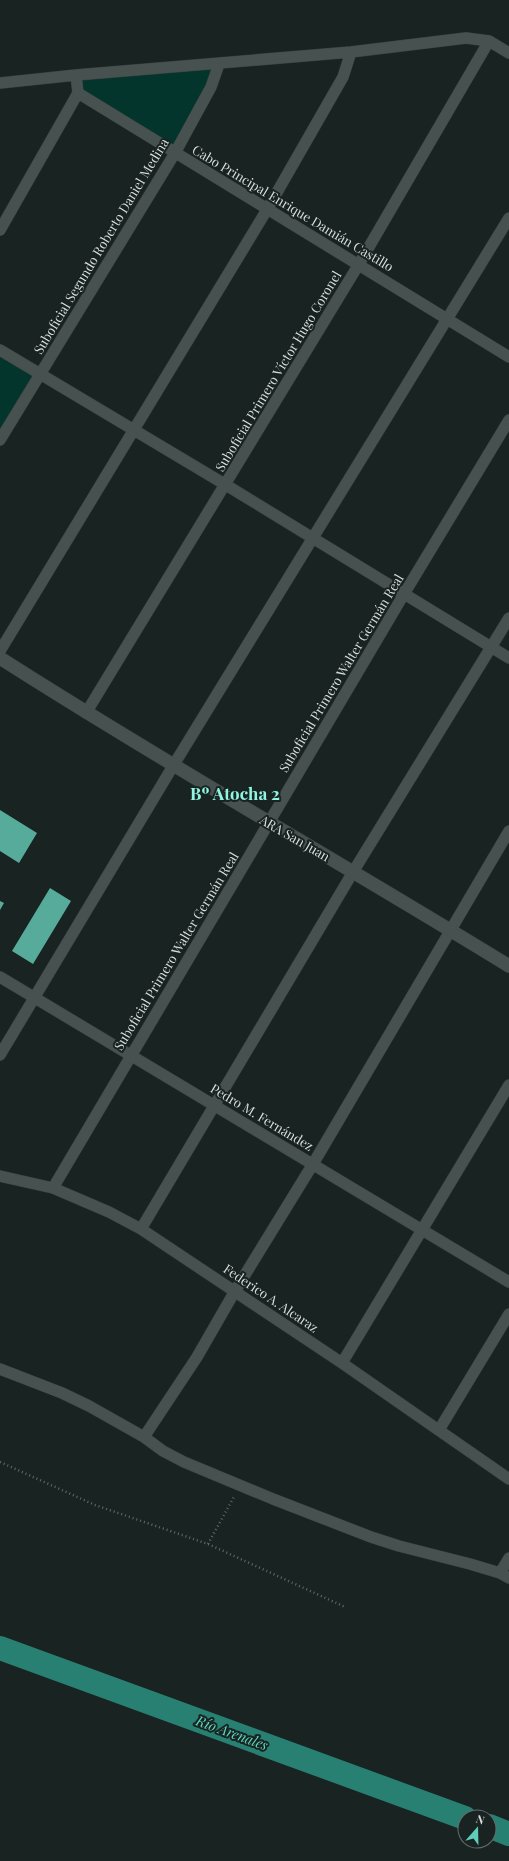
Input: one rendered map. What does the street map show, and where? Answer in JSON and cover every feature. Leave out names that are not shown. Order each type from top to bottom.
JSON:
[{"type":"street","points":[[0,83],[76,75],[351,52],[466,38],[489,41],[509,53]]},
{"type":"street","name":"Suboficial Primero Víctor Hugo Coronel","points":[[86,713],[359,264],[489,41]]},
{"type":"street","points":[[0,651],[268,208],[343,77],[351,52]]},
{"type":"street","name":"Suboficial Segundo Roberto Daniel Medina","points":[[0,440],[175,153],[212,86],[219,64]]},
{"type":"street","points":[[0,230],[78,93],[76,75]]},
{"type":"street","name":"Cabo Principal Enrique Damián Castillo","points":[[78,93],[509,357]]},
{"type":"street","points":[[0,1055],[173,766],[509,218]]},
{"type":"street","points":[[0,350],[39,375],[226,485],[509,658]]},
{"type":"street","name":"Suboficial Primero Walter Germán Real","points":[[53,1188],[404,594],[509,420]]},
{"type":"street","points":[[141,1229],[216,1106],[353,872],[509,618]]},
{"type":"street","name":"ARA San Juan","points":[[0,658],[173,766],[509,966]]},
{"type":"street","points":[[144,1436],[197,1357],[235,1291],[314,1164],[452,931],[509,831]]},
{"type":"street","name":"Pedro M. Fernández","points":[[0,976],[509,1282]]},
{"type":"street","points":[[342,1363],[509,1085]]},
{"type":"street","name":"Federico A. Alcaraz","points":[[0,1176],[53,1188],[109,1212],[141,1229],[342,1363],[509,1478]]},
{"type":"street","points":[[439,1430],[509,1314]]},
{"type":"street","points":[[0,1369],[62,1393],[144,1436],[163,1451],[184,1462],[240,1486],[371,1537],[505,1576],[509,1558]]},
{"type":"path","points":[[0,1462],[95,1505],[208,1544],[345,1607]]},
{"type":"path","points":[[208,1544],[240,1486]]},
{"type":"green space","points":[[219,64],[175,153],[78,93],[76,75]]},
{"type":"green space","points":[[0,352],[37,375],[0,437]]},
{"type":"building","points":[[0,810],[37,833],[19,863],[0,851]]},
{"type":"building","points":[[50,888],[71,901],[33,964],[12,951]]},
{"type":"building","points":[[0,901],[4,903],[0,910]]},
{"type":"waterway","name":"Río Arenales","points":[[0,1648],[457,1815]]},
{"type":"waterway","name":"Río Arenales","points":[[497,1829],[509,1834]]},
{"type":"district","name":"Bº Atocha 2","points":[[235,794]]}]
